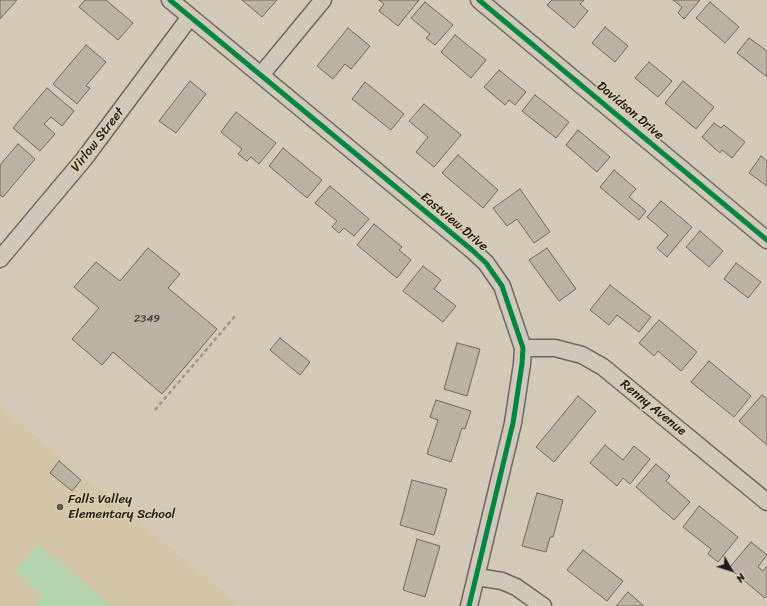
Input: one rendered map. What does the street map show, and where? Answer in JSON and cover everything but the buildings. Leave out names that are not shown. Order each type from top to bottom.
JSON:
[{"type":"street","name":"Eastview Drive","points":[[170,0],[486,264],[502,286],[523,348],[513,423],[469,606]]},
{"type":"street","points":[[261,76],[323,0]]},
{"type":"street","name":"Davidson Drive","points":[[480,0],[767,240]]},
{"type":"street","name":"Virlow Street","points":[[0,259],[84,159],[190,17]]},
{"type":"street","name":"Renny Avenue","points":[[523,348],[555,348],[582,355],[603,367],[767,502]]},
{"type":"street","points":[[477,577],[502,581],[516,587],[543,606]]},
{"type":"path","points":[[155,410],[235,316]]},
{"type":"shaded area","name":"Falls Valley Elementary School","points":[[0,407],[241,606],[0,606]]},
{"type":"green space","points":[[38,544],[111,606],[35,606],[43,596],[15,571]]},
{"type":"cycle path","points":[[170,0],[472,250],[486,263],[502,286],[523,348],[522,364],[513,423],[469,606]]},
{"type":"cycle path","points":[[479,0],[767,240]]},
{"type":"place","name":"Falls Valley Elementary School","points":[[60,507]]}]
